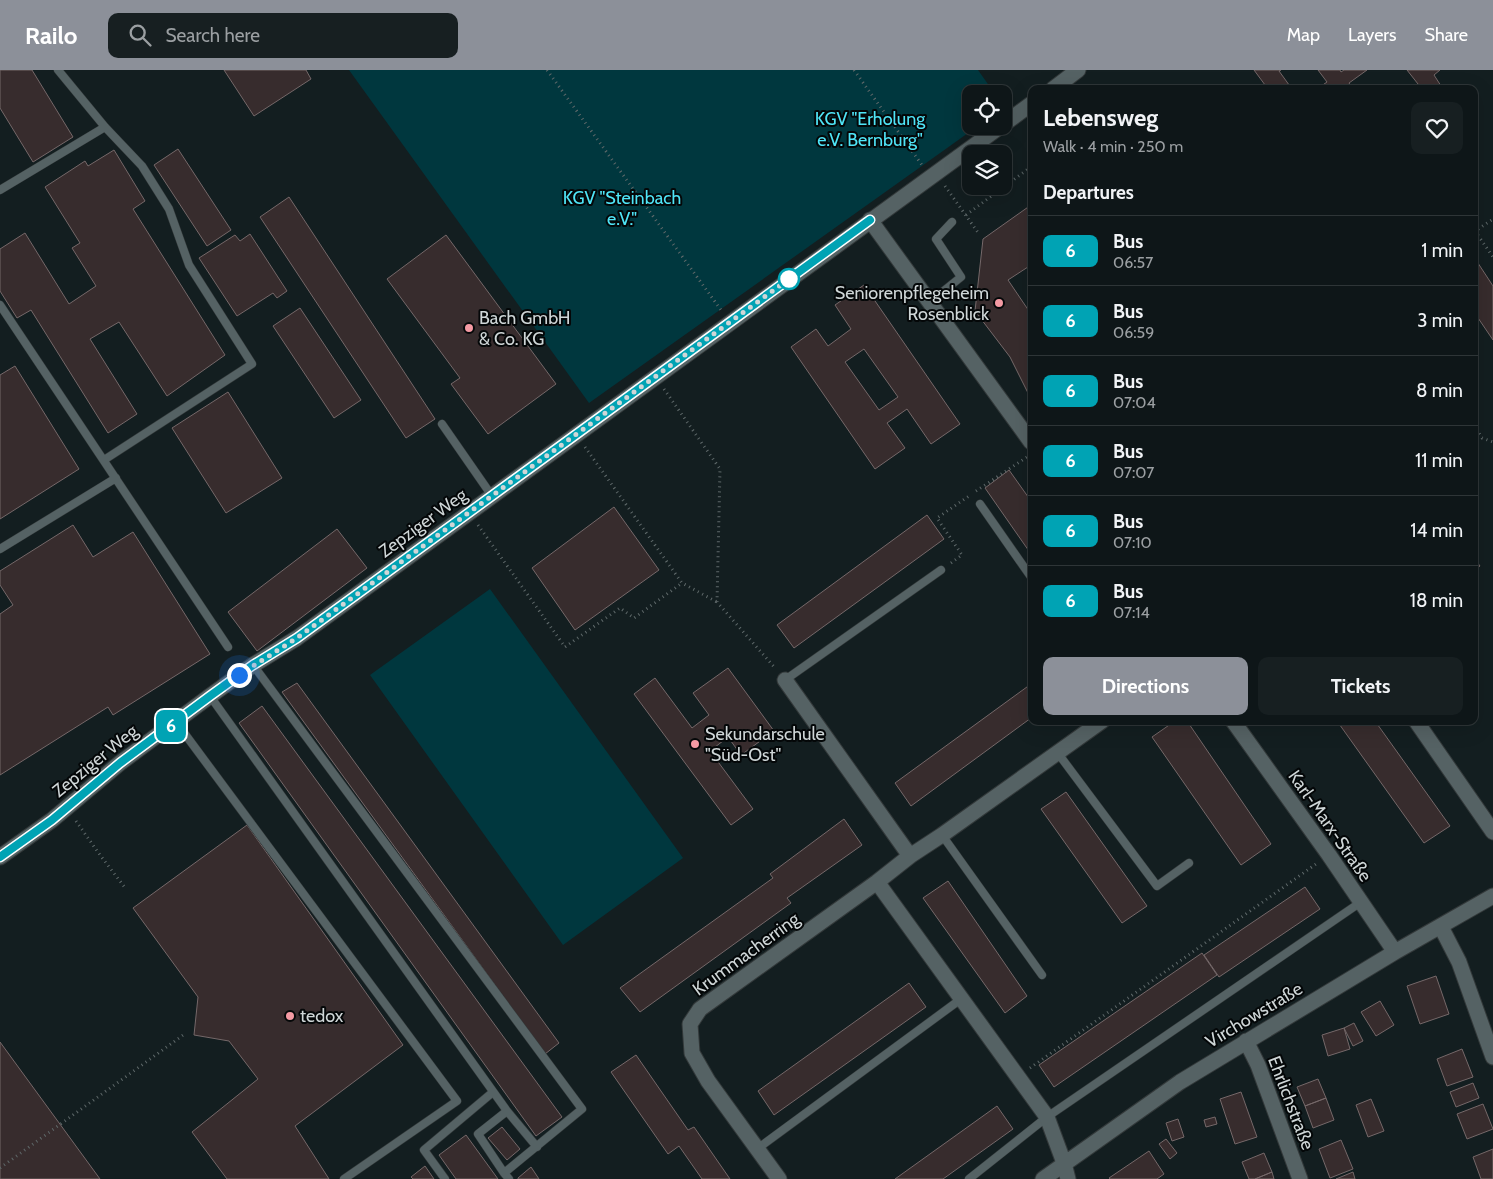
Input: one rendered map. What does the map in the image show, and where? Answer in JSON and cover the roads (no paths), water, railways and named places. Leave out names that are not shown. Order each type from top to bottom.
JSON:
[{"type":"street","points":[[1058,85],[1078,70]]},
{"type":"street","name":"Zepziger Weg","points":[[1012,118],[1028,106]]},
{"type":"street","name":"Zepziger Weg","points":[[0,857],[67,807],[120,763],[210,696],[253,665],[297,638],[988,135]]},
{"type":"street","points":[[870,220],[1028,433]]},
{"type":"street","points":[[785,680],[910,856]]},
{"type":"street","name":"Krummacherring","points":[[779,1179],[708,1081],[692,1053],[690,1024],[700,1009],[877,882],[910,856],[1096,725]]},
{"type":"street","name":"Karl-Marx-Straße","points":[[1236,725],[1329,855],[1395,952]]},
{"type":"street","points":[[1419,725],[1493,832]]},
{"type":"street","points":[[877,882],[1047,1117],[1068,1179]]},
{"type":"street","name":"Virchowstraße","points":[[1043,1179],[1180,1082],[1395,952],[1493,896]]},
{"type":"street","points":[[1441,927],[1459,962],[1493,1057]]},
{"type":"street","name":"Ehrlichstraße","points":[[1246,1041],[1258,1065],[1300,1179]]},
{"type":"lane","points":[[58,70],[105,127],[142,166],[169,210],[189,265],[252,364],[104,460]]},
{"type":"lane","points":[[0,190],[105,127]]},
{"type":"lane","points":[[930,302],[961,277],[936,239],[952,222]]},
{"type":"lane","points":[[0,305],[228,647]]},
{"type":"lane","points":[[442,424],[492,496]]},
{"type":"lane","points":[[0,549],[116,478]]},
{"type":"lane","points":[[980,504],[1028,572]]},
{"type":"lane","points":[[785,680],[941,570]]},
{"type":"lane","points":[[253,665],[582,1109],[537,1147],[507,1176],[478,1134],[506,1111]]},
{"type":"lane","points":[[210,696],[506,1111],[537,1147]]},
{"type":"lane","points":[[176,722],[457,1100],[344,1179]]},
{"type":"lane","points":[[1057,752],[1157,886],[1189,863]]},
{"type":"lane","points":[[942,835],[1042,975]]},
{"type":"lane","points":[[969,1179],[1047,1117],[1361,902]]},
{"type":"lane","points":[[757,1149],[961,999]]},
{"type":"lane","points":[[445,1179],[424,1150],[493,1092]]},
{"type":"place","name":"Seniorenpflegeheim Rosenblick","points":[[999,303]]},
{"type":"place","name":"Bach GmbH & Co. KG","points":[[469,328]]},
{"type":"place","name":"Sekundarschule \"Süd-Ost\"","points":[[695,744]]},
{"type":"place","name":"tedox","points":[[290,1016]]},
{"type":"park label","name":"KGV \"Erholung e.V. Bernburg\"","points":[[870,129]]},
{"type":"park label","name":"KGV \"Steinbach e.V.\"","points":[[622,208]]}]
